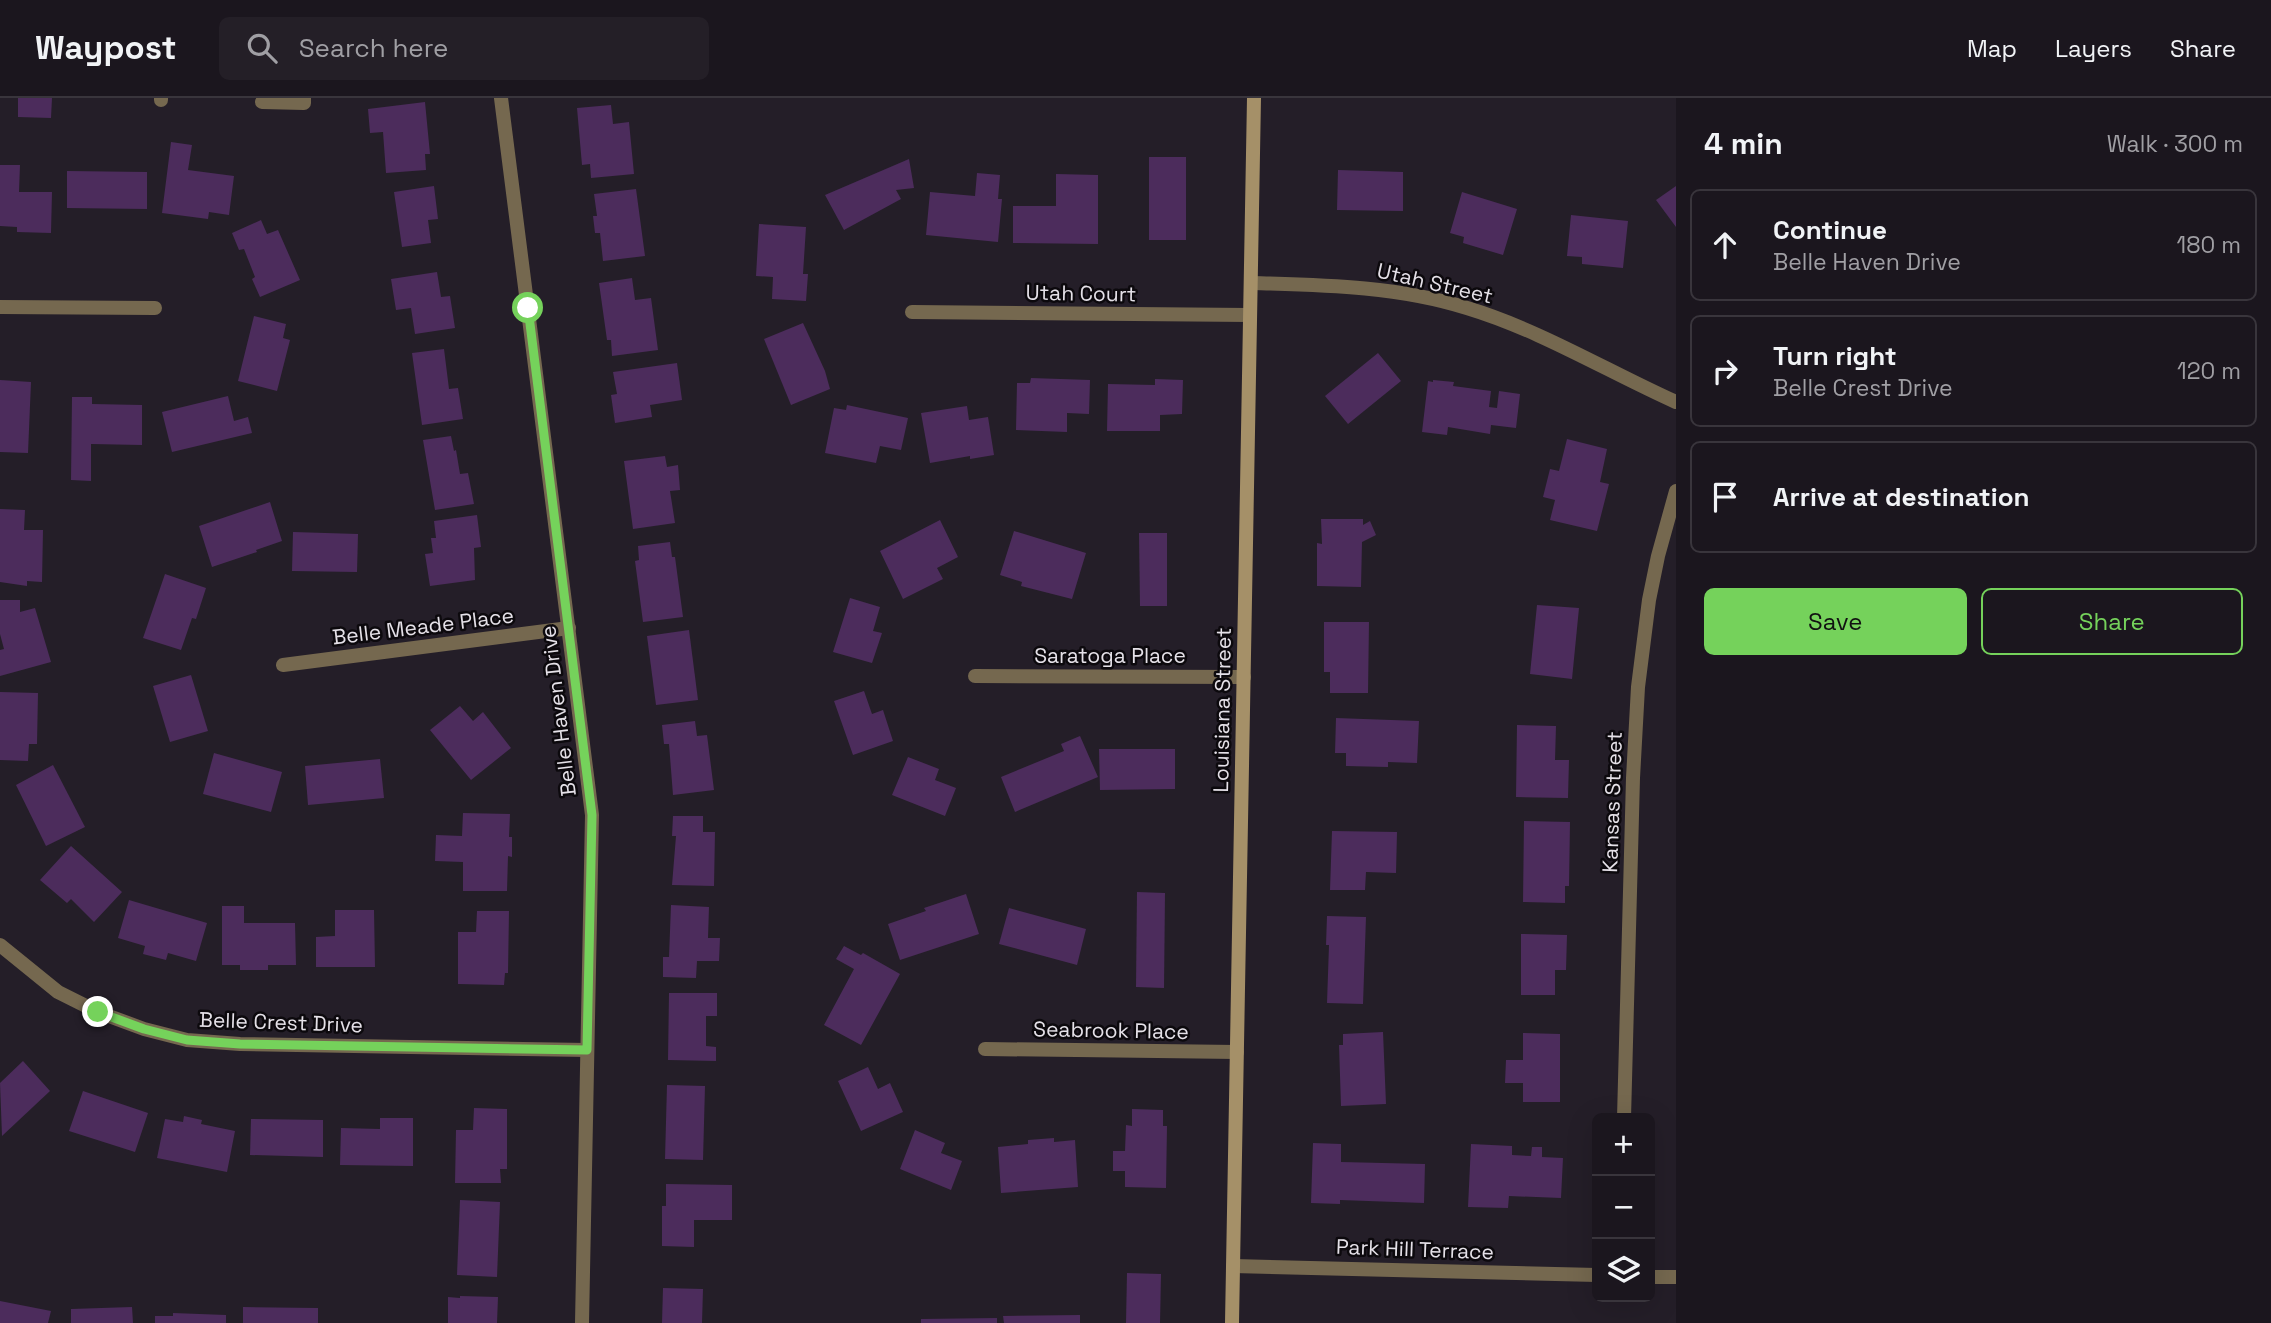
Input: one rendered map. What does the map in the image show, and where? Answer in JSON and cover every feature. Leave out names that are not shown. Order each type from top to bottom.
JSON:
[{"type":"main road","name":"Louisiana Street","points":[[1231,1323],[1254,98]]},
{"type":"street","points":[[262,102],[304,103],[304,98]]},
{"type":"street","name":"Belle Haven Drive","points":[[501,98],[592,815],[582,1323]]},
{"type":"street","name":"Utah Street","points":[[1251,283],[1324,284],[1365,288],[1466,307],[1509,323],[1676,402]]},
{"type":"street","points":[[0,307],[155,308]]},
{"type":"street","name":"Utah Court","points":[[912,312],[1250,315]]},
{"type":"street","name":"Kansas Street","points":[[1624,1113],[1638,687],[1649,600],[1676,491]]},
{"type":"street","name":"Belle Meade Place","points":[[283,665],[569,628]]},
{"type":"street","name":"Saratoga Place","points":[[975,676],[1244,677]]},
{"type":"street","name":"Belle Crest Drive","points":[[0,945],[58,992],[108,1016],[187,1040],[240,1044],[587,1050]]},
{"type":"street","name":"Seabrook Place","points":[[985,1049],[1237,1052]]},
{"type":"street","name":"Park Hill Terrace","points":[[1233,1266],[1592,1275]]},
{"type":"street","points":[[1655,1277],[1676,1278]]},
{"type":"building","points":[[18,98],[52,98],[51,118],[18,117]]},
{"type":"building","points":[[425,102],[430,154],[425,154],[426,170],[386,173],[383,132],[370,133],[368,109]]},
{"type":"building","points":[[611,105],[613,124],[629,122],[634,174],[591,178],[590,164],[582,165],[577,108]]},
{"type":"building","points":[[171,142],[192,145],[188,170],[234,176],[229,215],[209,212],[208,219],[162,213]]},
{"type":"building","points":[[1149,157],[1186,157],[1186,240],[1149,240]]},
{"type":"building","points":[[909,159],[914,188],[896,190],[901,199],[844,230],[825,195]]},
{"type":"building","points":[[0,165],[20,165],[19,192],[52,192],[51,233],[17,232],[17,227],[0,226]]},
{"type":"building","points":[[1338,170],[1403,172],[1403,211],[1337,210]]},
{"type":"building","points":[[67,171],[147,172],[147,209],[67,208]]},
{"type":"building","points":[[977,173],[1000,175],[998,199],[1002,199],[998,242],[926,235],[930,192],[975,196]]},
{"type":"building","points":[[1056,174],[1098,175],[1098,244],[1013,243],[1013,206],[1056,206]]},
{"type":"building","points":[[434,186],[438,219],[428,220],[431,243],[402,247],[394,192]]},
{"type":"building","points":[[1676,186],[1676,227],[1656,200]]},
{"type":"building","points":[[636,189],[645,256],[603,261],[600,233],[595,233],[593,216],[597,216],[594,194]]},
{"type":"building","points":[[1462,192],[1517,209],[1503,255],[1463,243],[1464,237],[1450,233]]},
{"type":"building","points":[[1571,215],[1628,221],[1623,268],[1582,264],[1582,257],[1567,256]]},
{"type":"building","points":[[261,220],[267,234],[278,230],[300,280],[260,297],[244,249],[239,250],[232,233]]},
{"type":"building","points":[[759,224],[806,227],[803,274],[808,274],[806,301],[772,299],[773,277],[756,276]]},
{"type":"building","points":[[437,272],[441,297],[450,296],[455,328],[415,334],[411,308],[396,310],[391,279]]},
{"type":"building","points":[[632,278],[635,300],[651,298],[658,350],[612,356],[611,340],[607,340],[599,283]]},
{"type":"building","points":[[254,316],[286,324],[283,338],[290,340],[277,391],[238,381]]},
{"type":"building","points":[[803,323],[825,371],[830,389],[791,405],[764,339]]},
{"type":"building","points":[[444,349],[449,389],[458,388],[463,419],[422,425],[412,353]]},
{"type":"building","points":[[1378,353],[1401,381],[1348,424],[1325,396]]},
{"type":"building","points":[[677,363],[682,400],[650,405],[652,417],[615,423],[611,395],[617,394],[613,372]]},
{"type":"building","points":[[1031,378],[1090,380],[1089,414],[1067,413],[1067,432],[1016,430],[1017,383],[1030,383]]},
{"type":"building","points":[[1155,379],[1183,380],[1182,414],[1160,415],[1160,431],[1107,431],[1108,384],[1155,385]]},
{"type":"building","points":[[0,380],[31,382],[28,453],[0,452]]},
{"type":"building","points":[[1428,381],[1454,382],[1453,386],[1491,391],[1489,407],[1497,408],[1499,391],[1520,394],[1516,428],[1491,425],[1490,434],[1448,427],[1447,435],[1422,432]]},
{"type":"building","points":[[228,396],[234,421],[248,417],[252,433],[172,452],[162,412]]},
{"type":"building","points":[[72,397],[92,397],[92,404],[142,405],[142,445],[91,444],[91,481],[71,480]]},
{"type":"building","points":[[847,405],[908,418],[901,450],[880,446],[876,463],[825,453],[834,408],[846,410]]},
{"type":"building","points":[[967,406],[969,420],[988,417],[994,455],[930,463],[921,413]]},
{"type":"building","points":[[451,436],[460,474],[468,473],[474,504],[435,510],[423,440]]},
{"type":"building","points":[[1567,439],[1607,449],[1600,482],[1609,484],[1597,531],[1550,520],[1555,500],[1543,497],[1550,469],[1559,471]]},
{"type":"building","points":[[665,456],[667,467],[678,465],[680,490],[670,491],[675,523],[633,529],[624,461]]},
{"type":"building","points":[[270,502],[282,541],[212,567],[199,526]]},
{"type":"building","points":[[0,509],[25,510],[24,530],[43,530],[42,582],[27,581],[27,586],[0,582]]},
{"type":"building","points":[[477,515],[481,547],[474,548],[475,580],[430,586],[425,554],[433,553],[431,538],[436,538],[434,521]]},
{"type":"building","points":[[1321,519],[1363,519],[1363,525],[1370,521],[1376,535],[1362,542],[1361,587],[1317,586],[1317,543],[1322,544]]},
{"type":"building","points":[[940,520],[958,557],[937,568],[943,579],[903,599],[880,551]]},
{"type":"building","points":[[1014,531],[1086,553],[1072,599],[1021,586],[1022,582],[1000,575]]},
{"type":"building","points":[[293,532],[358,534],[357,572],[292,571]]},
{"type":"building","points":[[1139,533],[1167,533],[1167,606],[1140,606]]},
{"type":"building","points":[[670,542],[672,557],[675,557],[683,617],[643,622],[635,561],[639,560],[638,546]]},
{"type":"building","points":[[165,574],[206,588],[196,619],[192,618],[181,650],[143,638]]},
{"type":"building","points":[[850,598],[880,607],[873,631],[882,633],[872,663],[833,652]]},
{"type":"building","points":[[0,600],[20,600],[20,612],[35,608],[51,662],[0,676],[0,650],[4,649],[0,634]]},
{"type":"building","points":[[1537,605],[1579,608],[1572,679],[1530,674]]},
{"type":"building","points":[[1324,622],[1369,622],[1368,693],[1330,693],[1330,672],[1324,672]]},
{"type":"building","points":[[689,630],[698,700],[656,705],[647,636]]},
{"type":"building","points":[[191,675],[208,731],[170,742],[153,686]]},
{"type":"building","points":[[864,691],[872,714],[883,710],[893,741],[853,755],[834,701]]},
{"type":"building","points":[[0,692],[38,693],[37,744],[29,744],[28,761],[0,760]]},
{"type":"building","points":[[460,706],[473,721],[483,712],[511,748],[471,780],[430,730]]},
{"type":"building","points":[[1336,718],[1419,721],[1417,763],[1388,762],[1388,767],[1346,766],[1346,753],[1335,753]]},
{"type":"building","points":[[695,721],[697,736],[707,735],[714,790],[673,795],[669,744],[664,744],[662,725]]},
{"type":"building","points":[[1517,725],[1556,726],[1555,760],[1569,760],[1568,798],[1516,797]]},
{"type":"building","points":[[1080,736],[1098,777],[1015,812],[1001,777],[1064,751],[1061,744]]},
{"type":"building","points":[[1099,749],[1175,749],[1175,789],[1100,790]]},
{"type":"building","points":[[214,753],[282,772],[271,812],[203,794]]},
{"type":"building","points":[[908,757],[939,769],[935,780],[956,788],[945,816],[892,795]]},
{"type":"building","points":[[380,759],[384,798],[308,805],[305,766]]},
{"type":"building","points":[[53,765],[85,827],[46,846],[16,785]]},
{"type":"building","points":[[463,813],[510,814],[512,857],[508,856],[507,891],[463,891],[463,862],[435,861],[436,835],[462,836]]},
{"type":"building","points":[[673,816],[703,816],[703,832],[715,832],[714,886],[672,885],[676,836],[672,836]]},
{"type":"building","points":[[1524,821],[1570,822],[1569,886],[1565,886],[1565,903],[1523,902]]},
{"type":"building","points":[[1332,831],[1397,832],[1396,873],[1366,872],[1365,890],[1330,890]]},
{"type":"building","points":[[71,846],[122,892],[94,922],[71,899],[67,903],[40,880]]},
{"type":"building","points":[[1137,892],[1165,893],[1164,988],[1136,987]]},
{"type":"building","points":[[966,894],[979,934],[900,960],[888,924]]},
{"type":"building","points":[[129,900],[207,923],[196,961],[168,953],[166,960],[143,954],[145,946],[118,938]]},
{"type":"building","points":[[671,905],[709,907],[708,938],[720,938],[719,961],[697,961],[696,978],[663,977],[663,957],[669,957]]},
{"type":"building","points":[[222,906],[244,906],[244,923],[295,923],[296,965],[268,965],[268,970],[240,970],[240,965],[222,965]]},
{"type":"building","points":[[1009,908],[1086,929],[1077,965],[999,944]]},
{"type":"building","points":[[335,910],[374,910],[375,967],[316,967],[316,937],[335,936]]},
{"type":"building","points":[[477,911],[509,911],[508,973],[505,973],[504,985],[458,984],[458,932],[476,932]]},
{"type":"building","points":[[1327,916],[1366,917],[1363,1004],[1327,1003]]},
{"type":"building","points":[[1521,934],[1567,935],[1566,970],[1555,970],[1555,995],[1521,995]]},
{"type":"building","points":[[844,946],[861,955],[863,953],[900,974],[861,1045],[824,1025],[854,969],[836,959]]},
{"type":"building","points":[[669,993],[717,993],[717,1016],[706,1016],[706,1046],[716,1047],[716,1061],[668,1060]]},
{"type":"building","points":[[1383,1032],[1386,1104],[1341,1106],[1339,1045],[1343,1045],[1343,1034]]},
{"type":"building","points":[[1523,1033],[1560,1034],[1560,1102],[1523,1102],[1523,1083],[1505,1083],[1506,1060],[1523,1060]]},
{"type":"building","points":[[23,1061],[50,1091],[2,1136],[0,1083]]},
{"type":"building","points":[[868,1067],[878,1089],[890,1083],[903,1112],[861,1131],[838,1081]]},
{"type":"building","points":[[667,1085],[705,1086],[703,1160],[665,1159]]},
{"type":"building","points":[[83,1091],[148,1113],[135,1152],[69,1131]]},
{"type":"building","points":[[474,1108],[507,1109],[507,1169],[500,1169],[501,1183],[455,1183],[456,1130],[473,1130]]},
{"type":"building","points":[[1132,1109],[1163,1110],[1163,1126],[1167,1126],[1166,1188],[1125,1187],[1125,1171],[1113,1171],[1113,1151],[1125,1151],[1126,1125],[1132,1126]]},
{"type":"building","points":[[184,1116],[202,1120],[201,1124],[235,1131],[227,1172],[157,1158],[165,1119],[183,1122]]},
{"type":"building","points":[[380,1118],[413,1118],[413,1166],[340,1165],[341,1128],[380,1129]]},
{"type":"building","points":[[251,1119],[323,1120],[323,1157],[250,1155]]},
{"type":"building","points":[[915,1130],[945,1143],[941,1153],[962,1161],[951,1190],[900,1169]]},
{"type":"building","points":[[1054,1138],[1054,1142],[1075,1140],[1078,1187],[1001,1193],[998,1147],[1028,1144],[1028,1140]]},
{"type":"building","points":[[1313,1143],[1341,1144],[1341,1162],[1425,1164],[1424,1203],[1340,1200],[1340,1204],[1311,1203]]},
{"type":"building","points":[[1471,1144],[1512,1146],[1512,1155],[1531,1156],[1532,1147],[1542,1147],[1542,1157],[1563,1158],[1561,1198],[1509,1196],[1508,1208],[1468,1207]]},
{"type":"building","points":[[666,1184],[732,1185],[732,1220],[694,1220],[694,1247],[662,1246],[662,1206],[666,1206]]},
{"type":"building","points":[[460,1200],[500,1202],[497,1277],[457,1275]]},
{"type":"building","points":[[1127,1273],[1161,1274],[1160,1323],[1126,1323]]},
{"type":"building","points":[[663,1288],[703,1289],[702,1323],[662,1323]]},
{"type":"building","points":[[448,1297],[498,1297],[497,1323],[448,1323]]},
{"type":"building","points":[[0,1301],[51,1311],[48,1323],[0,1323]]},
{"type":"building","points":[[132,1307],[133,1323],[71,1323],[71,1309]]},
{"type":"building","points":[[243,1307],[318,1308],[318,1323],[243,1323]]},
{"type":"building","points":[[173,1313],[226,1315],[226,1323],[155,1323],[155,1316],[173,1316]]},
{"type":"building","points":[[1080,1315],[1080,1323],[1004,1323],[1003,1316]]},
{"type":"building","points":[[997,1318],[997,1323],[921,1323],[921,1319]]},
{"type":"route","points":[[98,1012],[144,1029],[187,1040],[240,1044],[587,1050],[592,815],[528,308]]}]
